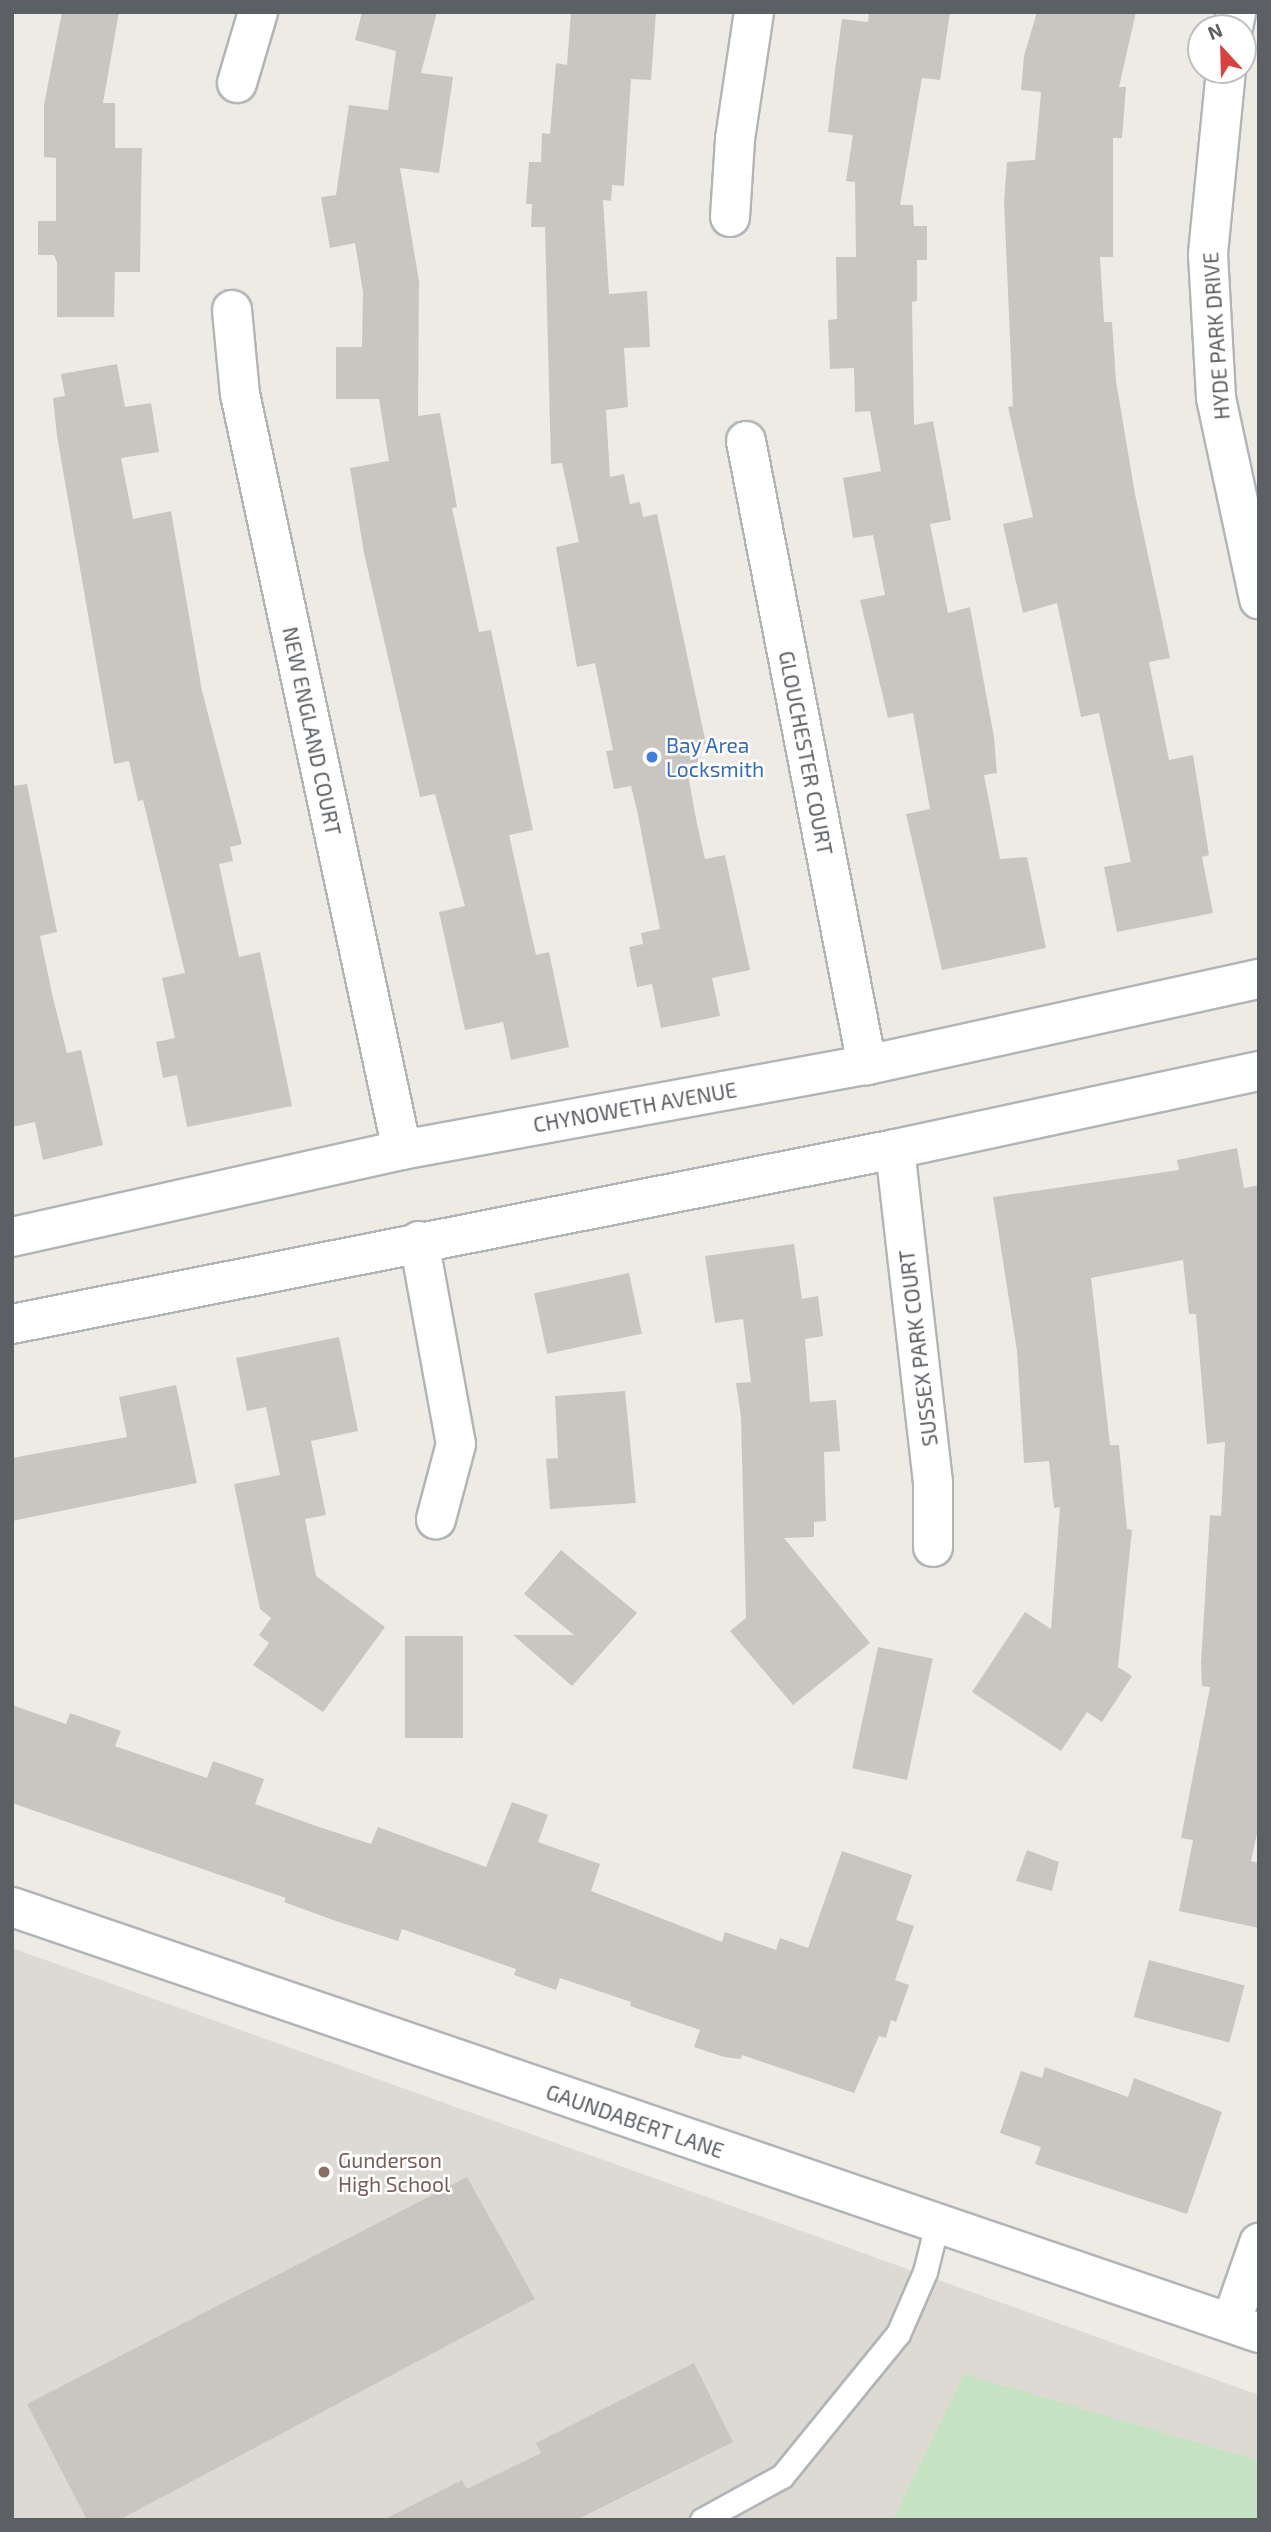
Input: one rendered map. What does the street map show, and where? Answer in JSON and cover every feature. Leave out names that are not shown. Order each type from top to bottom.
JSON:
[{"type":"street","points":[[237,83],[258,12]]},
{"type":"street","points":[[730,217],[735,139],[754,12]]},
{"type":"street","name":"HYDE PARK DRIVE","points":[[1225,84],[1208,254],[1216,398],[1259,599]]},
{"type":"street","name":"NEW ENGLAND COURT","points":[[232,310],[240,394],[402,1150]]},
{"type":"street","name":"GLOUCHESTER COURT","points":[[746,441],[867,1065]]},
{"type":"street","name":"CHYNOWETH AVENUE","points":[[12,1237],[402,1150],[867,1065],[1259,979]]},
{"type":"street","points":[[12,1324],[419,1241],[895,1149],[1259,1071]]},
{"type":"street","name":"SUSSEX PARK COURT","points":[[895,1149],[933,1482],[933,1547]]},
{"type":"street","points":[[419,1241],[456,1444],[436,1519]]},
{"type":"street","name":"GAUNDABERT LANE","points":[[12,1907],[1245,2328]]},
{"type":"street","points":[[1245,2328],[1259,2243]]},
{"type":"lane","points":[[702,2520],[782,2476],[898,2334],[925,2272],[937,2224]]},
{"type":"shaded area","name":"Gunderson High School","points":[[12,1948],[1259,2395],[1259,2520],[12,2520]]},
{"type":"green space","points":[[964,2374],[1259,2461],[1259,2520],[893,2520]]},
{"type":"building","points":[[62,12],[119,12],[103,103],[115,103],[115,148],[142,148],[140,272],[115,272],[114,317],[57,317],[57,263],[54,255],[38,255],[38,221],[56,221],[56,158],[44,157],[44,105]]},
{"type":"building","points":[[362,12],[437,12],[421,73],[453,77],[439,173],[400,168],[419,281],[418,416],[440,413],[457,507],[452,508],[479,632],[491,630],[533,830],[509,835],[536,955],[549,952],[569,1047],[511,1060],[503,1022],[465,1030],[439,912],[465,906],[435,794],[420,797],[364,553],[350,468],[389,461],[379,399],[336,399],[336,347],[362,347],[363,292],[355,243],[330,248],[321,197],[336,195],[349,105],[388,110],[396,51],[355,40]]},
{"type":"building","points":[[571,12],[656,12],[651,80],[631,79],[624,186],[612,185],[611,201],[603,200],[609,294],[647,291],[650,347],[624,348],[628,407],[606,410],[610,477],[624,474],[630,504],[640,502],[643,517],[657,514],[706,744],[695,746],[699,762],[686,764],[697,824],[705,859],[725,855],[750,970],[712,978],[720,1016],[661,1028],[652,984],[637,987],[629,947],[643,944],[641,933],[660,929],[637,810],[631,786],[614,789],[606,751],[613,750],[595,663],[577,667],[556,547],[579,542],[562,463],[551,464],[545,227],[531,227],[532,204],[526,204],[529,162],[541,162],[542,133],[550,134],[556,63],[567,65]]},
{"type":"building","points":[[869,12],[950,12],[940,80],[922,78],[900,205],[913,205],[914,226],[927,226],[927,260],[917,260],[917,301],[912,302],[914,425],[933,421],[951,520],[930,524],[948,613],[970,607],[994,737],[997,773],[984,775],[1000,859],[1027,857],[1046,948],[942,970],[906,814],[930,809],[913,713],[888,718],[860,600],[885,595],[873,535],[853,538],[843,478],[881,471],[870,411],[855,412],[854,368],[830,369],[828,320],[837,319],[836,257],[856,257],[855,182],[846,181],[853,135],[828,132],[842,19],[868,22]]},
{"type":"building","points":[[1037,12],[1136,12],[1119,87],[1126,87],[1122,138],[1113,138],[1113,257],[1100,257],[1104,322],[1112,322],[1116,381],[1135,494],[1170,658],[1149,662],[1169,760],[1193,755],[1209,855],[1202,857],[1213,913],[1117,932],[1104,867],[1131,862],[1099,713],[1081,717],[1057,603],[1023,613],[1003,524],[1033,517],[1008,407],[1013,406],[1004,202],[1007,162],[1035,160],[1041,92],[1021,90],[1024,56]]},
{"type":"building","points":[[117,364],[125,407],[151,403],[159,452],[121,458],[133,519],[171,511],[202,691],[242,844],[230,847],[233,861],[219,864],[239,957],[260,952],[292,1106],[187,1127],[177,1075],[163,1078],[156,1042],[175,1038],[162,978],[185,973],[143,800],[138,801],[129,761],[114,764],[57,436],[53,398],[65,396],[61,374]]},
{"type":"building","points":[[27,784],[57,932],[40,936],[53,998],[67,1053],[81,1050],[103,1145],[43,1160],[35,1122],[12,1127],[12,786]]},
{"type":"building","points":[[1237,1148],[1244,1188],[1259,1185],[1259,1824],[1251,1861],[1259,1863],[1259,1928],[1179,1911],[1193,1840],[1181,1838],[1210,1687],[1202,1686],[1201,1663],[1210,1515],[1221,1516],[1225,1442],[1207,1444],[1196,1314],[1189,1314],[1183,1260],[1091,1278],[1110,1445],[1119,1445],[1127,1529],[1132,1530],[1118,1667],[1132,1676],[1102,1722],[1087,1712],[1061,1751],[972,1692],[1025,1612],[1051,1629],[1060,1507],[1054,1508],[1049,1461],[1024,1463],[1017,1351],[993,1197],[1179,1170],[1177,1160]]},
{"type":"building","points":[[794,1244],[802,1299],[818,1296],[823,1336],[805,1339],[810,1402],[836,1400],[840,1451],[824,1452],[826,1521],[814,1522],[814,1537],[784,1538],[870,1643],[793,1705],[730,1631],[746,1618],[741,1417],[736,1383],[751,1382],[743,1319],[715,1323],[705,1256]]},
{"type":"building","points":[[629,1273],[642,1334],[547,1354],[534,1293]]},
{"type":"building","points":[[339,1337],[358,1431],[311,1441],[326,1515],[305,1519],[316,1576],[385,1627],[323,1712],[253,1665],[269,1643],[259,1635],[271,1618],[260,1609],[234,1484],[280,1475],[266,1407],[247,1411],[236,1358]]},
{"type":"building","points":[[176,1385],[197,1483],[12,1521],[12,1458],[127,1437],[119,1397]]},
{"type":"building","points":[[625,1391],[636,1503],[550,1509],[546,1459],[558,1458],[555,1396]]},
{"type":"building","points":[[561,1550],[637,1613],[572,1686],[513,1635],[574,1635],[524,1594]]},
{"type":"building","points":[[405,1636],[463,1636],[463,1738],[405,1738]]},
{"type":"building","points":[[878,1647],[933,1659],[907,1780],[852,1768]]},
{"type":"building","points":[[12,1705],[66,1724],[70,1713],[121,1731],[115,1746],[207,1778],[213,1761],[264,1779],[255,1804],[316,1826],[371,1844],[378,1827],[486,1867],[512,1802],[548,1815],[538,1842],[600,1864],[591,1891],[722,1942],[725,1932],[776,1950],[780,1938],[808,1948],[842,1851],[912,1875],[896,1920],[914,1926],[895,1980],[909,1985],[896,2022],[891,2020],[886,2038],[879,2036],[854,2093],[742,2055],[741,2059],[724,2057],[694,2047],[700,2030],[630,2006],[631,2002],[560,1978],[556,1990],[514,1975],[516,1969],[402,1929],[398,1941],[284,1902],[286,1898],[12,1803]]},
{"type":"building","points":[[1027,1850],[1059,1862],[1052,1891],[1016,1881]]},
{"type":"building","points":[[1149,1960],[1245,1986],[1229,2043],[1134,2017]]},
{"type":"building","points":[[1045,2067],[1128,2097],[1134,2078],[1222,2112],[1187,2214],[1035,2164],[1041,2147],[1000,2133],[1021,2071],[1042,2078]]},
{"type":"building","points":[[467,2177],[535,2299],[119,2520],[87,2520],[27,2404]]},
{"type":"building","points":[[694,2363],[733,2442],[576,2520],[383,2520],[462,2480],[467,2489],[541,2453],[536,2443]]},
{"type":"place","name":"Bay Area Locksmith","points":[[652,757]]},
{"type":"place","name":"Gunderson High School","points":[[324,2172]]}]
